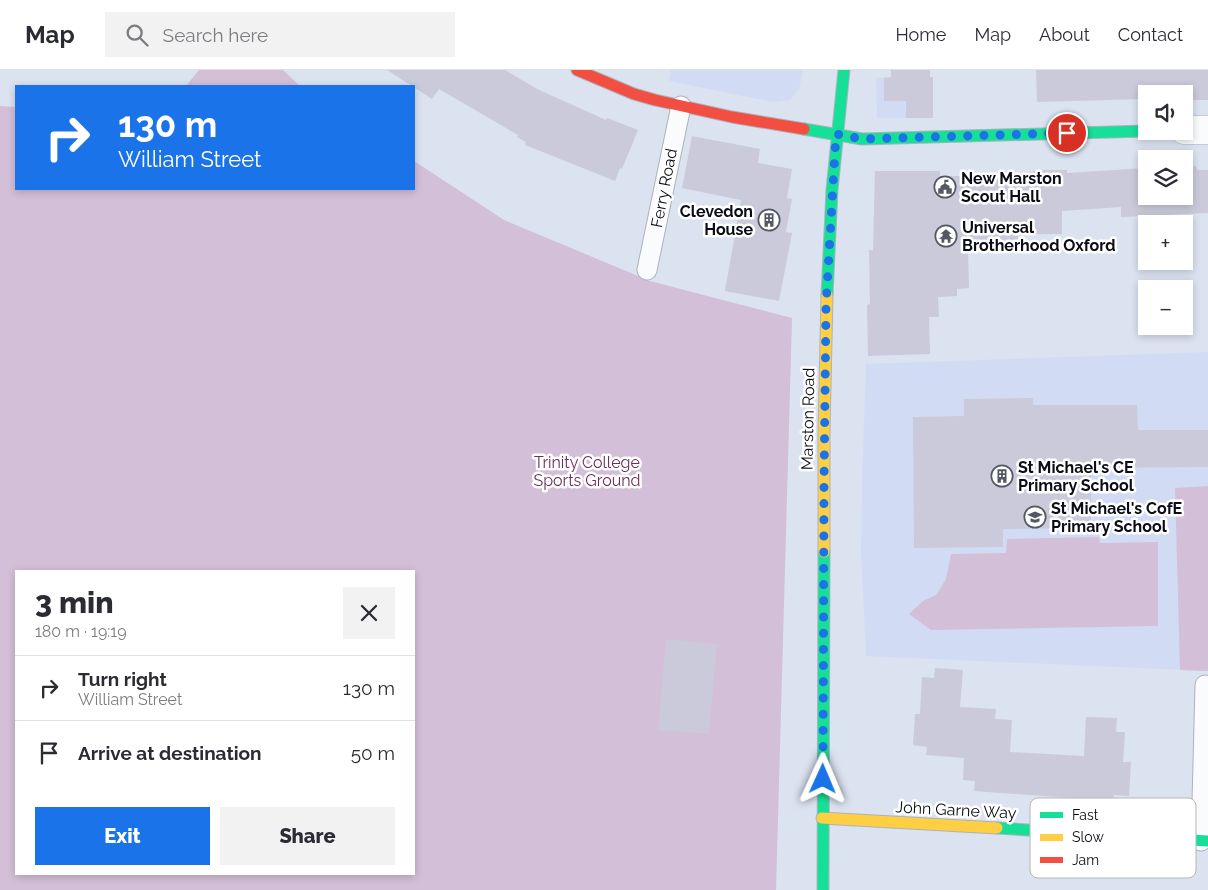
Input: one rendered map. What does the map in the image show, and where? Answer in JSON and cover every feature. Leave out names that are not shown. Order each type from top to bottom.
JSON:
[{"type":"street","points":[[577,70],[634,94],[681,106],[732,117],[862,139],[1138,131]]},
{"type":"street","name":"Marston Road","points":[[823,890],[826,306],[836,134],[844,70]]},
{"type":"street","points":[[1193,130],[1208,130]]},
{"type":"street","name":"John Garne Way","points":[[822,818],[1030,830]]},
{"type":"lane","name":"Ferry Road","points":[[647,270],[681,106]]},
{"type":"lane","points":[[1205,685],[1205,841]]},
{"type":"shaded area","points":[[671,70],[803,70],[799,89],[790,100],[773,102],[669,81]]},
{"type":"shaded area","points":[[933,77],[933,118],[877,118],[876,78]]},
{"type":"shaded area","name":"St Michael's CofE Primary School","points":[[1208,352],[1208,671],[866,656],[861,551],[866,364]]},
{"type":"green space","points":[[199,70],[283,70],[299,85],[187,85]]},
{"type":"green space","name":"Trinity College Sports Ground","points":[[0,106],[15,107],[15,190],[415,190],[415,162],[504,220],[650,281],[792,318],[776,890],[0,890]]},
{"type":"green space","points":[[1208,486],[1208,671],[1180,670],[1175,488]]},
{"type":"green space","points":[[1099,537],[1100,543],[1158,542],[1158,626],[931,630],[909,614],[923,601],[936,595],[946,579],[951,554],[1006,553],[1007,539]]},
{"type":"building","points":[[387,70],[505,70],[537,89],[606,120],[607,118],[638,130],[615,181],[525,145],[526,142],[517,137],[518,135],[439,89],[432,99],[415,88],[415,85],[410,85]]},
{"type":"building","points":[[891,70],[930,70],[930,77],[933,77],[933,118],[906,118],[906,101],[884,101],[884,78],[891,77]]},
{"type":"building","points":[[1036,70],[1208,70],[1208,100],[1193,100],[1193,85],[1138,85],[1138,99],[1037,102]]},
{"type":"building","name":"Clevedon House","points":[[692,136],[760,149],[758,163],[792,169],[787,198],[792,199],[786,232],[792,233],[779,301],[725,291],[741,200],[682,188]]},
{"type":"building","points":[[1193,166],[1196,166],[1197,170],[1208,170],[1208,213],[1121,217],[1121,207],[1062,211],[1062,234],[1018,234],[1018,249],[968,249],[969,288],[957,289],[957,296],[938,297],[939,317],[929,317],[930,354],[868,356],[867,305],[870,304],[869,250],[873,250],[875,171],[940,171],[940,176],[1020,176],[1020,173],[1044,170],[1067,170],[1067,173],[1138,169],[1138,205],[1193,205]]},
{"type":"building","name":"St Michael's CE Primary School","points":[[1033,398],[1033,405],[1137,405],[1138,430],[1208,430],[1208,467],[1091,468],[1091,528],[1003,529],[1003,547],[914,548],[913,417],[964,416],[964,399]]},
{"type":"building","points":[[666,639],[717,644],[709,734],[658,730]]},
{"type":"building","points":[[935,668],[963,670],[960,707],[996,709],[995,719],[1012,720],[1010,752],[1084,756],[1086,717],[1117,718],[1116,732],[1125,732],[1123,762],[1131,762],[1129,796],[1114,795],[1114,798],[1071,798],[974,791],[975,781],[963,780],[964,758],[926,755],[927,747],[913,745],[915,714],[920,714],[922,677],[934,678]]},
{"type":"traffic: fast","points":[[827,295],[832,190],[844,70]]},
{"type":"traffic: fast","points":[[804,129],[862,139],[1138,131]]},
{"type":"traffic: fast","points":[[823,890],[824,552]]},
{"type":"traffic: fast","points":[[997,828],[1030,830]]},
{"type":"traffic: fast","points":[[1196,840],[1208,841]]},
{"type":"traffic: slow","points":[[824,552],[827,295]]},
{"type":"traffic: slow","points":[[822,818],[997,828]]},
{"type":"traffic: jam","points":[[577,70],[634,94],[655,100],[732,117],[804,129]]},
{"type":"place","name":"New Marston Scout Hall","points":[[945,187]]},
{"type":"place","name":"Clevedon House","points":[[769,220]]},
{"type":"place","name":"Universal Brotherhood Oxford","points":[[946,236]]},
{"type":"place","name":"St Michael's CE Primary School","points":[[1002,476]]},
{"type":"place","name":"St Michael's CofE Primary School","points":[[1035,517]]},
{"type":"route","points":[[823,779],[826,306],[836,134],[862,139],[1067,133]]}]
